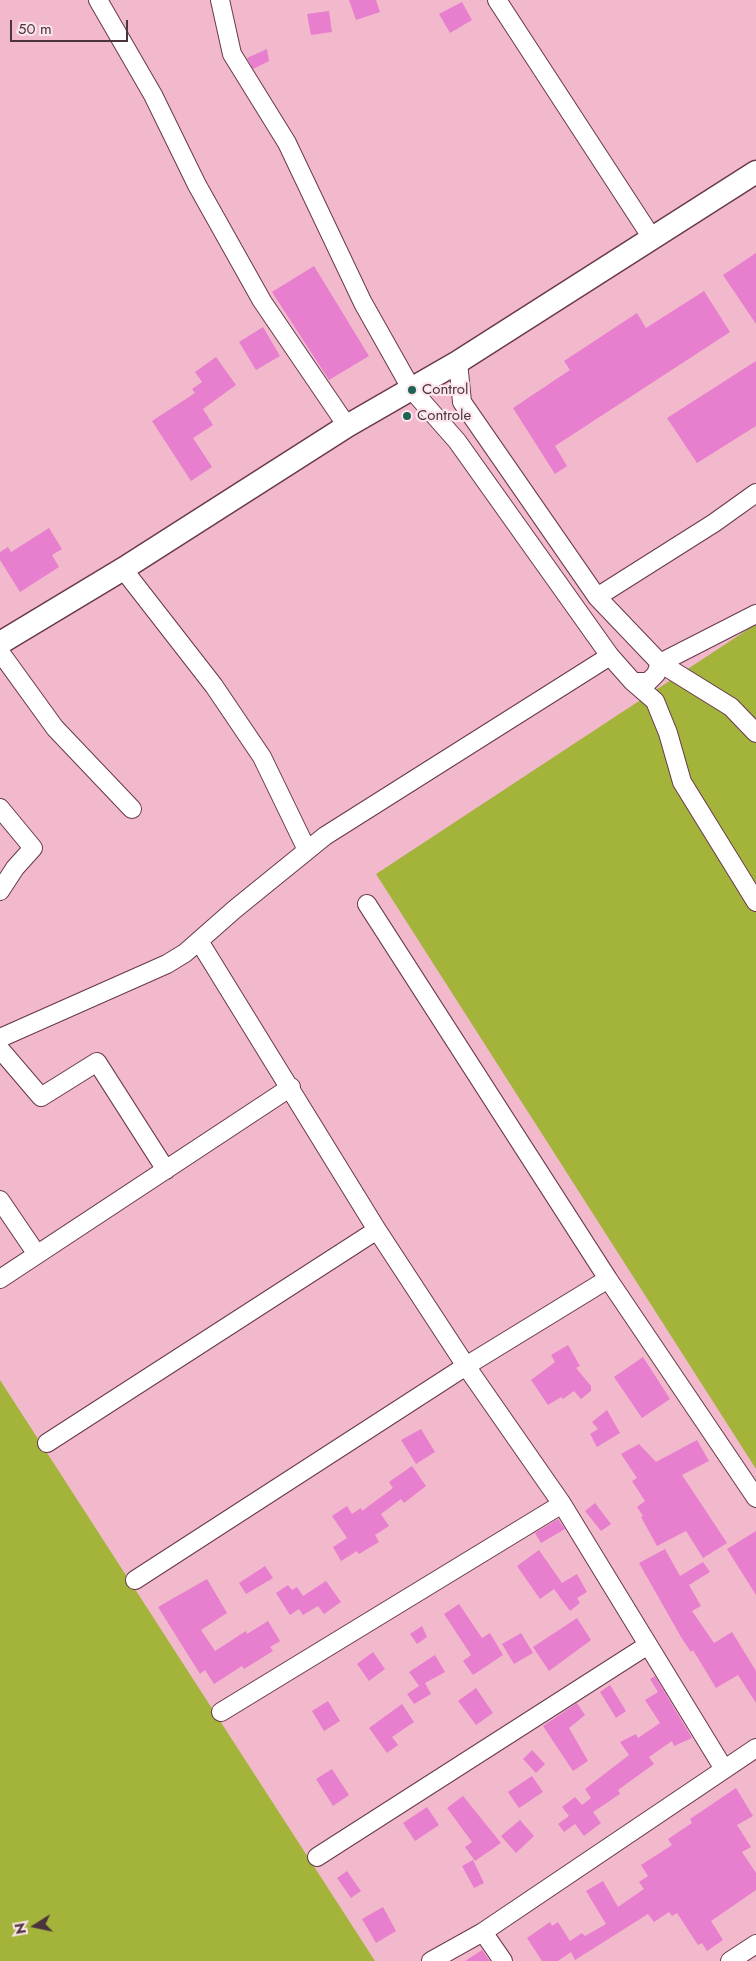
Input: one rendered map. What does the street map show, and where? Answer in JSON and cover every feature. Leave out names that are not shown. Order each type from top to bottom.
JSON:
[{"type":"main road","points":[[2,640],[123,569],[347,426],[458,362],[756,172]]},
{"type":"street","points":[[98,0],[153,95],[197,185],[262,301],[347,426]]},
{"type":"street","points":[[220,0],[232,54],[286,143],[364,303],[412,390],[457,441],[610,656],[633,682],[656,701],[668,733],[682,782],[756,902]]},
{"type":"street","points":[[497,0],[652,238]]},
{"type":"street","points":[[458,362],[462,402],[596,598],[660,663],[731,707],[756,733]]},
{"type":"street","points":[[457,441],[457,429],[465,423],[476,423]]},
{"type":"street","points":[[596,598],[714,523],[756,493]]},
{"type":"street","points":[[123,569],[214,686],[262,757],[307,850]]},
{"type":"street","points":[[633,682],[648,682],[656,674],[660,663],[756,614]]},
{"type":"street","points":[[2,640],[55,728],[132,809]]},
{"type":"street","points":[[0,1038],[167,964],[199,940],[324,836],[610,656]]},
{"type":"street","points":[[0,808],[33,848],[15,868],[0,891]]},
{"type":"street","points":[[367,904],[608,1279],[756,1498]]},
{"type":"street","points":[[199,940],[291,1087],[377,1230],[466,1366],[562,1504],[724,1769]]},
{"type":"street","points":[[0,1049],[41,1097],[98,1062],[166,1170]]},
{"type":"street","points":[[0,1279],[36,1253],[291,1087]]},
{"type":"street","points":[[0,1200],[36,1253]]},
{"type":"street","points":[[47,1443],[377,1230]]},
{"type":"street","points":[[136,1580],[466,1366],[608,1279]]},
{"type":"street","points":[[221,1712],[562,1504]]},
{"type":"street","points":[[317,1856],[648,1645]]},
{"type":"street","points":[[439,1959],[483,1932],[756,1748]]},
{"type":"street","points":[[483,1932],[502,1961]]},
{"type":"street","points":[[730,1961],[756,1944]]},
{"type":"green space","points":[[756,624],[756,1469],[376,874]]},
{"type":"green space","points":[[0,1380],[375,1961],[0,1961]]},
{"type":"building","points":[[349,0],[376,0],[380,12],[356,20]]},
{"type":"building","points":[[462,2],[472,20],[450,33],[439,14]]},
{"type":"building","points":[[329,11],[332,32],[311,35],[307,14]]},
{"type":"building","points":[[267,49],[269,61],[253,69],[247,58]]},
{"type":"building","points":[[756,253],[756,324],[723,275]]},
{"type":"building","points":[[314,266],[369,356],[329,380],[272,292]]},
{"type":"building","points":[[704,291],[730,332],[555,446],[567,466],[555,474],[513,408],[570,370],[564,361],[637,313],[646,328]]},
{"type":"building","points":[[263,327],[280,356],[256,370],[239,342]]},
{"type":"building","points":[[216,357],[236,385],[203,409],[213,425],[193,438],[212,467],[191,481],[152,421],[195,393],[192,389],[202,382],[195,372]]},
{"type":"building","points":[[756,361],[756,426],[697,463],[667,418]]},
{"type":"building","points":[[49,528],[62,549],[52,555],[59,567],[20,592],[0,560],[0,552],[8,547],[11,552]]},
{"type":"building","points":[[568,1345],[580,1366],[576,1368],[591,1386],[591,1391],[581,1399],[574,1391],[563,1399],[561,1397],[548,1405],[531,1380],[555,1362],[551,1355]]},
{"type":"building","points":[[643,1357],[670,1399],[642,1418],[614,1377]]},
{"type":"building","points":[[607,1410],[620,1433],[597,1447],[590,1434],[598,1429],[592,1422]]},
{"type":"building","points":[[421,1429],[435,1452],[416,1464],[401,1440]]},
{"type":"building","points":[[697,1440],[709,1461],[682,1475],[727,1543],[703,1558],[686,1531],[657,1546],[637,1507],[645,1501],[632,1481],[637,1478],[621,1454],[639,1444],[656,1462]]},
{"type":"building","points":[[412,1466],[426,1486],[404,1503],[401,1499],[381,1514],[389,1526],[375,1535],[379,1542],[359,1554],[357,1551],[341,1561],[333,1547],[347,1538],[332,1516],[347,1506],[352,1514],[361,1508],[362,1511],[393,1488],[389,1482]]},
{"type":"building","points":[[595,1503],[611,1524],[601,1531],[585,1511]]},
{"type":"building","points":[[558,1519],[565,1529],[541,1543],[535,1533]]},
{"type":"building","points":[[756,1531],[756,1595],[727,1549]]},
{"type":"building","points":[[665,1549],[680,1576],[703,1562],[710,1572],[689,1585],[701,1606],[692,1611],[714,1643],[732,1632],[756,1671],[756,1703],[738,1675],[716,1688],[693,1650],[691,1652],[681,1637],[639,1563]]},
{"type":"building","points":[[539,1550],[562,1583],[577,1574],[587,1592],[577,1598],[580,1603],[570,1611],[554,1589],[540,1599],[517,1566]]},
{"type":"building","points":[[265,1566],[273,1578],[246,1594],[239,1583]]},
{"type":"building","points":[[207,1579],[227,1613],[201,1630],[215,1651],[246,1631],[247,1634],[268,1621],[280,1641],[270,1647],[273,1651],[244,1669],[242,1666],[214,1684],[205,1670],[200,1674],[158,1607]]},
{"type":"building","points":[[326,1581],[341,1602],[324,1614],[318,1606],[303,1615],[299,1609],[290,1615],[276,1593],[288,1585],[292,1590],[297,1587],[303,1596]]},
{"type":"building","points":[[459,1604],[482,1638],[490,1633],[503,1655],[473,1675],[463,1661],[471,1655],[444,1614]]},
{"type":"building","points":[[577,1618],[591,1640],[549,1671],[533,1647]]},
{"type":"building","points":[[422,1626],[427,1637],[417,1644],[410,1634]]},
{"type":"building","points":[[521,1633],[533,1653],[514,1664],[502,1644]]},
{"type":"building","points":[[373,1652],[385,1669],[369,1681],[357,1664]]},
{"type":"building","points":[[435,1655],[445,1672],[425,1683],[431,1694],[414,1704],[407,1694],[419,1686],[409,1672]]},
{"type":"building","points":[[655,1676],[692,1738],[674,1746],[672,1741],[649,1757],[654,1764],[618,1790],[620,1794],[593,1812],[601,1823],[584,1836],[575,1824],[564,1832],[558,1824],[569,1816],[562,1807],[575,1797],[582,1805],[591,1798],[585,1789],[629,1755],[620,1742],[636,1734],[638,1738],[660,1723],[645,1700],[658,1692],[650,1679]]},
{"type":"building","points":[[610,1685],[626,1711],[616,1718],[600,1692]]},
{"type":"building","points":[[476,1688],[493,1713],[476,1725],[458,1701]]},
{"type":"building","points":[[328,1701],[340,1721],[324,1731],[312,1711]]},
{"type":"building","points":[[577,1703],[585,1715],[569,1728],[588,1761],[573,1771],[543,1726]]},
{"type":"building","points":[[402,1704],[414,1722],[392,1737],[398,1745],[387,1753],[369,1728]]},
{"type":"building","points":[[532,1750],[545,1764],[536,1773],[523,1759]]},
{"type":"building","points":[[332,1769],[349,1795],[333,1806],[316,1779]]},
{"type":"building","points":[[532,1776],[543,1792],[519,1808],[508,1792]]},
{"type":"building","points":[[736,1788],[753,1816],[737,1825],[751,1847],[742,1852],[756,1873],[756,1890],[711,1921],[723,1940],[707,1951],[702,1943],[698,1945],[677,1913],[672,1916],[669,1912],[654,1922],[648,1914],[575,1960],[571,1952],[558,1961],[542,1961],[527,1938],[550,1922],[552,1926],[558,1922],[570,1941],[582,1933],[585,1936],[606,1924],[586,1891],[603,1881],[618,1907],[644,1889],[639,1882],[648,1876],[641,1865],[672,1845],[668,1839],[692,1823],[690,1819]]},
{"type":"building","points":[[463,1796],[501,1843],[475,1861],[465,1847],[472,1842],[447,1808]]},
{"type":"building","points":[[427,1807],[439,1825],[415,1841],[403,1823]]},
{"type":"building","points":[[520,1820],[534,1836],[516,1853],[501,1836]]},
{"type":"building","points":[[473,1860],[484,1883],[474,1888],[462,1866]]},
{"type":"building","points":[[347,1871],[361,1891],[351,1898],[337,1878]]},
{"type":"building","points":[[383,1907],[396,1931],[376,1943],[362,1919]]},
{"type":"building","points":[[482,1950],[490,1961],[465,1961]]},
{"type":"place","name":"Control","points":[[412,390]]},
{"type":"place","name":"Controle","points":[[407,416]]}]
